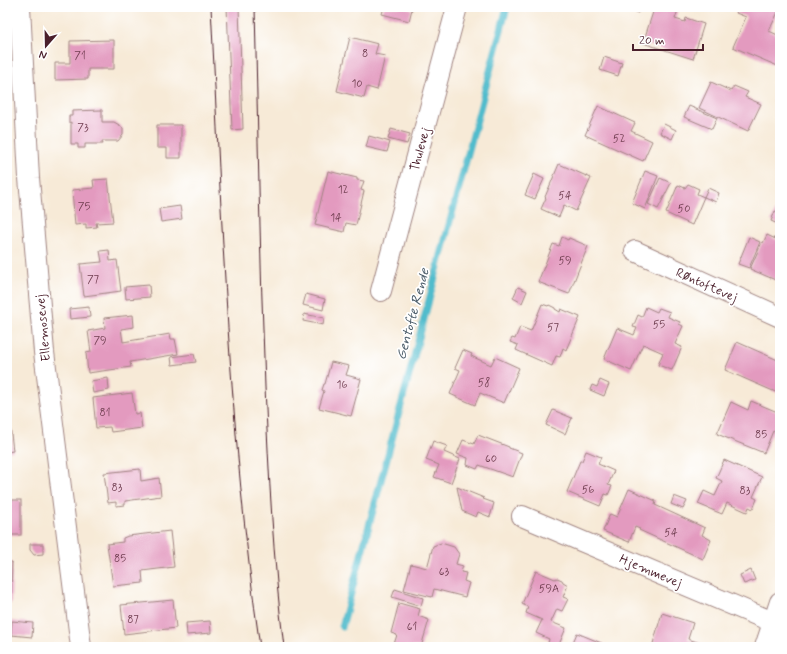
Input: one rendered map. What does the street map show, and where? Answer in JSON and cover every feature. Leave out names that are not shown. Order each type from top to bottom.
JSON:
[{"type":"street","name":"Ellemosevej","points":[[20,7],[29,178],[44,352],[81,647]]},
{"type":"street","name":"Thulevej","points":[[381,291],[457,7]]},
{"type":"street","name":"Røntoftevej","points":[[635,251],[780,317]]},
{"type":"street","name":"Hjemmevej","points":[[522,516],[777,624]]},
{"type":"street","points":[[765,647],[777,624],[780,602]]},
{"type":"building","points":[[99,7],[99,9],[65,8]]},
{"type":"building","points":[[227,7],[239,7],[243,129],[232,130]]},
{"type":"building","points":[[384,7],[404,7],[412,9],[409,21],[382,14]]},
{"type":"building","points":[[631,7],[640,7],[638,13],[630,10]]},
{"type":"building","points":[[650,7],[679,7],[675,19],[685,22],[686,18],[704,24],[693,59],[643,43],[654,9]]},
{"type":"building","points":[[739,7],[773,7],[779,10],[769,31],[780,36],[780,67],[733,47],[746,17],[736,13]]},
{"type":"building","points":[[350,37],[378,44],[375,54],[385,56],[377,90],[367,87],[364,98],[337,91]]},
{"type":"building","points":[[114,40],[114,69],[88,69],[88,79],[55,80],[55,63],[70,63],[70,41]]},
{"type":"building","points":[[604,57],[622,63],[618,76],[600,70]]},
{"type":"building","points":[[711,82],[731,91],[734,86],[748,92],[745,97],[761,104],[748,131],[699,108]]},
{"type":"building","points":[[598,106],[635,123],[631,131],[652,141],[643,161],[585,135]]},
{"type":"building","points":[[689,106],[717,118],[712,129],[684,117]]},
{"type":"building","points":[[102,110],[102,122],[114,122],[123,129],[123,135],[118,141],[102,141],[103,144],[85,144],[85,148],[78,148],[78,144],[71,144],[71,122],[69,123],[69,116],[72,116],[72,111]]},
{"type":"building","points":[[664,124],[676,130],[672,139],[660,133]]},
{"type":"building","points":[[157,125],[181,125],[181,158],[167,158],[167,148],[157,148]]},
{"type":"building","points":[[391,129],[410,134],[407,144],[388,139]]},
{"type":"building","points":[[369,136],[390,142],[387,152],[366,147]]},
{"type":"building","points":[[559,164],[591,178],[576,211],[564,205],[559,217],[541,209]]},
{"type":"building","points":[[328,171],[364,181],[361,190],[364,191],[356,225],[346,223],[344,232],[315,225]]},
{"type":"building","points":[[645,171],[658,176],[645,209],[632,203]]},
{"type":"building","points":[[534,174],[544,179],[535,199],[525,195]]},
{"type":"building","points":[[660,178],[671,183],[658,209],[648,204]]},
{"type":"building","points":[[108,179],[113,222],[96,223],[97,227],[86,228],[86,224],[75,225],[72,190],[94,188],[93,180]]},
{"type":"building","points":[[688,184],[699,189],[697,194],[704,197],[692,225],[666,213],[678,185],[685,188]]},
{"type":"building","points":[[708,188],[719,193],[716,202],[704,197]]},
{"type":"building","points":[[180,206],[182,219],[161,222],[159,209]]},
{"type":"building","points":[[775,211],[780,213],[780,225],[771,221]]},
{"type":"building","points":[[767,235],[780,241],[780,282],[750,269],[762,242],[763,243]]},
{"type":"building","points":[[562,237],[568,240],[569,238],[588,246],[569,294],[538,282],[553,244],[559,246]]},
{"type":"building","points":[[749,237],[760,242],[749,268],[738,264]]},
{"type":"building","points":[[109,250],[110,261],[117,260],[121,291],[84,296],[80,264],[102,262],[100,251]]},
{"type":"building","points":[[149,285],[150,297],[126,299],[125,287]]},
{"type":"building","points":[[518,287],[527,291],[522,303],[513,298]]},
{"type":"building","points":[[306,294],[325,299],[323,310],[303,305]]},
{"type":"building","points":[[542,304],[549,305],[560,312],[561,309],[580,317],[566,350],[563,348],[560,357],[556,356],[552,366],[516,350],[518,345],[510,342],[512,338],[515,339],[520,327],[531,331]]},
{"type":"building","points":[[89,307],[90,317],[70,319],[69,309]]},
{"type":"building","points":[[646,307],[657,312],[659,308],[670,312],[668,317],[680,322],[679,324],[683,326],[675,344],[682,347],[672,370],[658,365],[663,353],[643,344],[631,371],[604,359],[617,328],[634,335],[637,328],[633,327],[638,315],[642,317]]},
{"type":"building","points":[[304,314],[324,318],[323,325],[303,321]]},
{"type":"building","points":[[133,315],[134,327],[121,329],[123,342],[170,334],[171,339],[175,339],[178,354],[130,362],[131,367],[88,373],[86,353],[91,352],[88,331],[105,328],[104,318]]},
{"type":"building","points":[[737,342],[780,361],[780,394],[725,370]]},
{"type":"building","points":[[463,350],[472,354],[471,356],[491,365],[495,357],[519,368],[504,403],[480,393],[475,405],[450,394],[460,370],[455,368]]},
{"type":"building","points":[[194,354],[196,362],[172,365],[171,357]]},
{"type":"building","points":[[331,362],[349,366],[346,375],[361,379],[351,416],[319,408],[324,391],[322,390]]},
{"type":"building","points":[[108,378],[109,390],[93,393],[91,381]]},
{"type":"building","points":[[600,380],[609,384],[604,396],[590,390],[592,385],[597,387]]},
{"type":"building","points":[[132,393],[135,414],[140,413],[142,428],[111,432],[110,427],[96,428],[93,398]]},
{"type":"building","points":[[751,401],[780,413],[780,432],[779,434],[773,431],[764,453],[717,434],[731,402],[748,410]]},
{"type":"building","points":[[553,410],[572,418],[565,434],[546,425]]},
{"type":"building","points":[[9,416],[13,451],[7,452],[7,417]]},
{"type":"building","points":[[478,435],[522,453],[513,477],[479,465],[477,469],[467,465],[468,458],[457,454],[463,440],[474,444]]},
{"type":"building","points":[[433,441],[447,446],[444,452],[460,459],[451,483],[434,477],[439,465],[426,460]]},
{"type":"building","points":[[586,451],[601,457],[598,464],[614,471],[608,485],[612,486],[608,495],[605,494],[600,506],[567,492],[580,461],[582,461]]},
{"type":"building","points":[[724,460],[762,477],[753,497],[757,499],[753,509],[749,507],[747,512],[727,503],[722,514],[698,504],[704,491],[715,496],[722,481],[716,478]]},
{"type":"building","points":[[140,469],[141,481],[159,478],[161,496],[125,501],[125,505],[116,506],[116,502],[108,503],[104,473]]},
{"type":"building","points":[[457,487],[494,503],[490,517],[478,512],[476,517],[462,511]]},
{"type":"building","points":[[629,489],[656,501],[655,505],[705,528],[702,535],[711,540],[703,559],[635,527],[629,542],[603,531],[610,514],[617,517]]},
{"type":"building","points":[[674,496],[687,501],[683,509],[671,504]]},
{"type":"building","points":[[7,500],[21,500],[21,535],[7,535]]},
{"type":"building","points":[[170,531],[174,567],[142,571],[143,583],[113,586],[107,544],[123,542],[123,538],[128,536]]},
{"type":"building","points":[[441,543],[454,547],[459,554],[456,564],[463,566],[461,572],[466,573],[464,581],[469,583],[465,597],[434,589],[432,597],[404,590],[411,564],[427,568],[433,546]]},
{"type":"building","points":[[30,544],[43,544],[43,554],[34,555],[30,550]]},
{"type":"building","points":[[7,562],[12,562],[11,604],[7,604]]},
{"type":"building","points":[[751,570],[755,580],[744,584],[740,575]]},
{"type":"building","points":[[536,571],[555,579],[557,578],[562,580],[568,585],[563,597],[568,599],[562,611],[557,609],[551,622],[566,628],[558,647],[548,643],[549,639],[536,633],[542,620],[526,613],[528,607],[522,604]]},
{"type":"building","points":[[395,589],[423,598],[421,606],[392,597]]},
{"type":"building","points":[[173,600],[176,628],[124,634],[121,605]]},
{"type":"building","points":[[399,603],[420,609],[418,616],[429,620],[421,647],[393,647],[397,635],[391,633]]},
{"type":"building","points":[[662,613],[693,623],[688,639],[712,647],[652,647]]},
{"type":"building","points":[[12,621],[33,623],[32,637],[11,635]]},
{"type":"building","points":[[210,621],[211,633],[187,635],[186,623]]},
{"type":"building","points":[[577,633],[611,647],[571,647]]},
{"type":"waterway","name":"Gentofte Rende","points":[[342,627],[507,7]]},
{"type":"tram line","points":[[211,7],[223,248],[234,408],[249,567],[260,647]]},
{"type":"tram line","points":[[255,7],[260,244],[265,387],[274,550],[284,647]]}]
